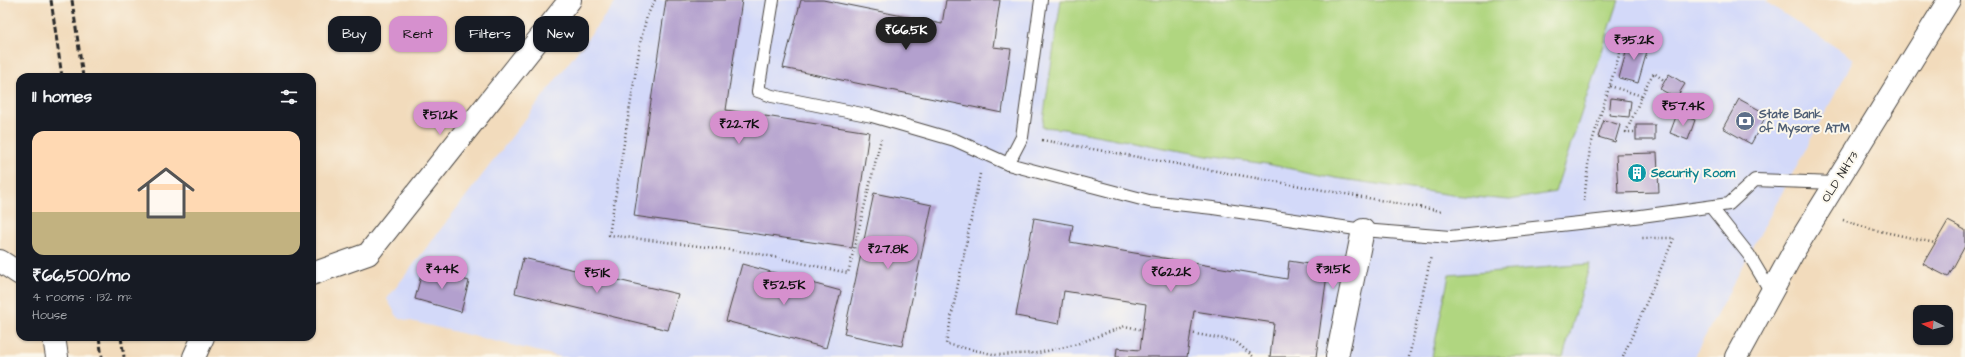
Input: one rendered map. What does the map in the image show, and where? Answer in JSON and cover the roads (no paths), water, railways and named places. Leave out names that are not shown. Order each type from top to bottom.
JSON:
[{"type":"street","points":[[316,273],[368,254],[570,0]]},
{"type":"street","name":"OLD NH73","points":[[1736,357],[1771,292],[1818,212],[1949,0]]},
{"type":"street","points":[[1337,357],[1363,230]]},
{"type":"street","points":[[0,261],[16,271]]},
{"type":"street","points":[[55,341],[57,357]]},
{"type":"street","points":[[194,357],[201,341]]},
{"type":"lane","points":[[773,0],[758,91],[772,96],[885,120],[955,140],[1008,164],[1149,202],[1213,208],[1363,230],[1450,237],[1634,217],[1729,204],[1755,180],[1836,184]]},
{"type":"lane","points":[[1008,164],[1022,137],[1042,0]]},
{"type":"lane","points":[[1711,207],[1749,255],[1771,292]]},
{"type":"railway","points":[[51,0],[61,73]]},
{"type":"railway","points":[[72,0],[82,73]]},
{"type":"railway","points":[[100,341],[102,357]]},
{"type":"railway","points":[[122,341],[124,357]]},
{"type":"place","name":"State Bank of Mysore ATM","points":[[1745,121]]},
{"type":"place","name":"Security Room","points":[[1637,173]]}]
